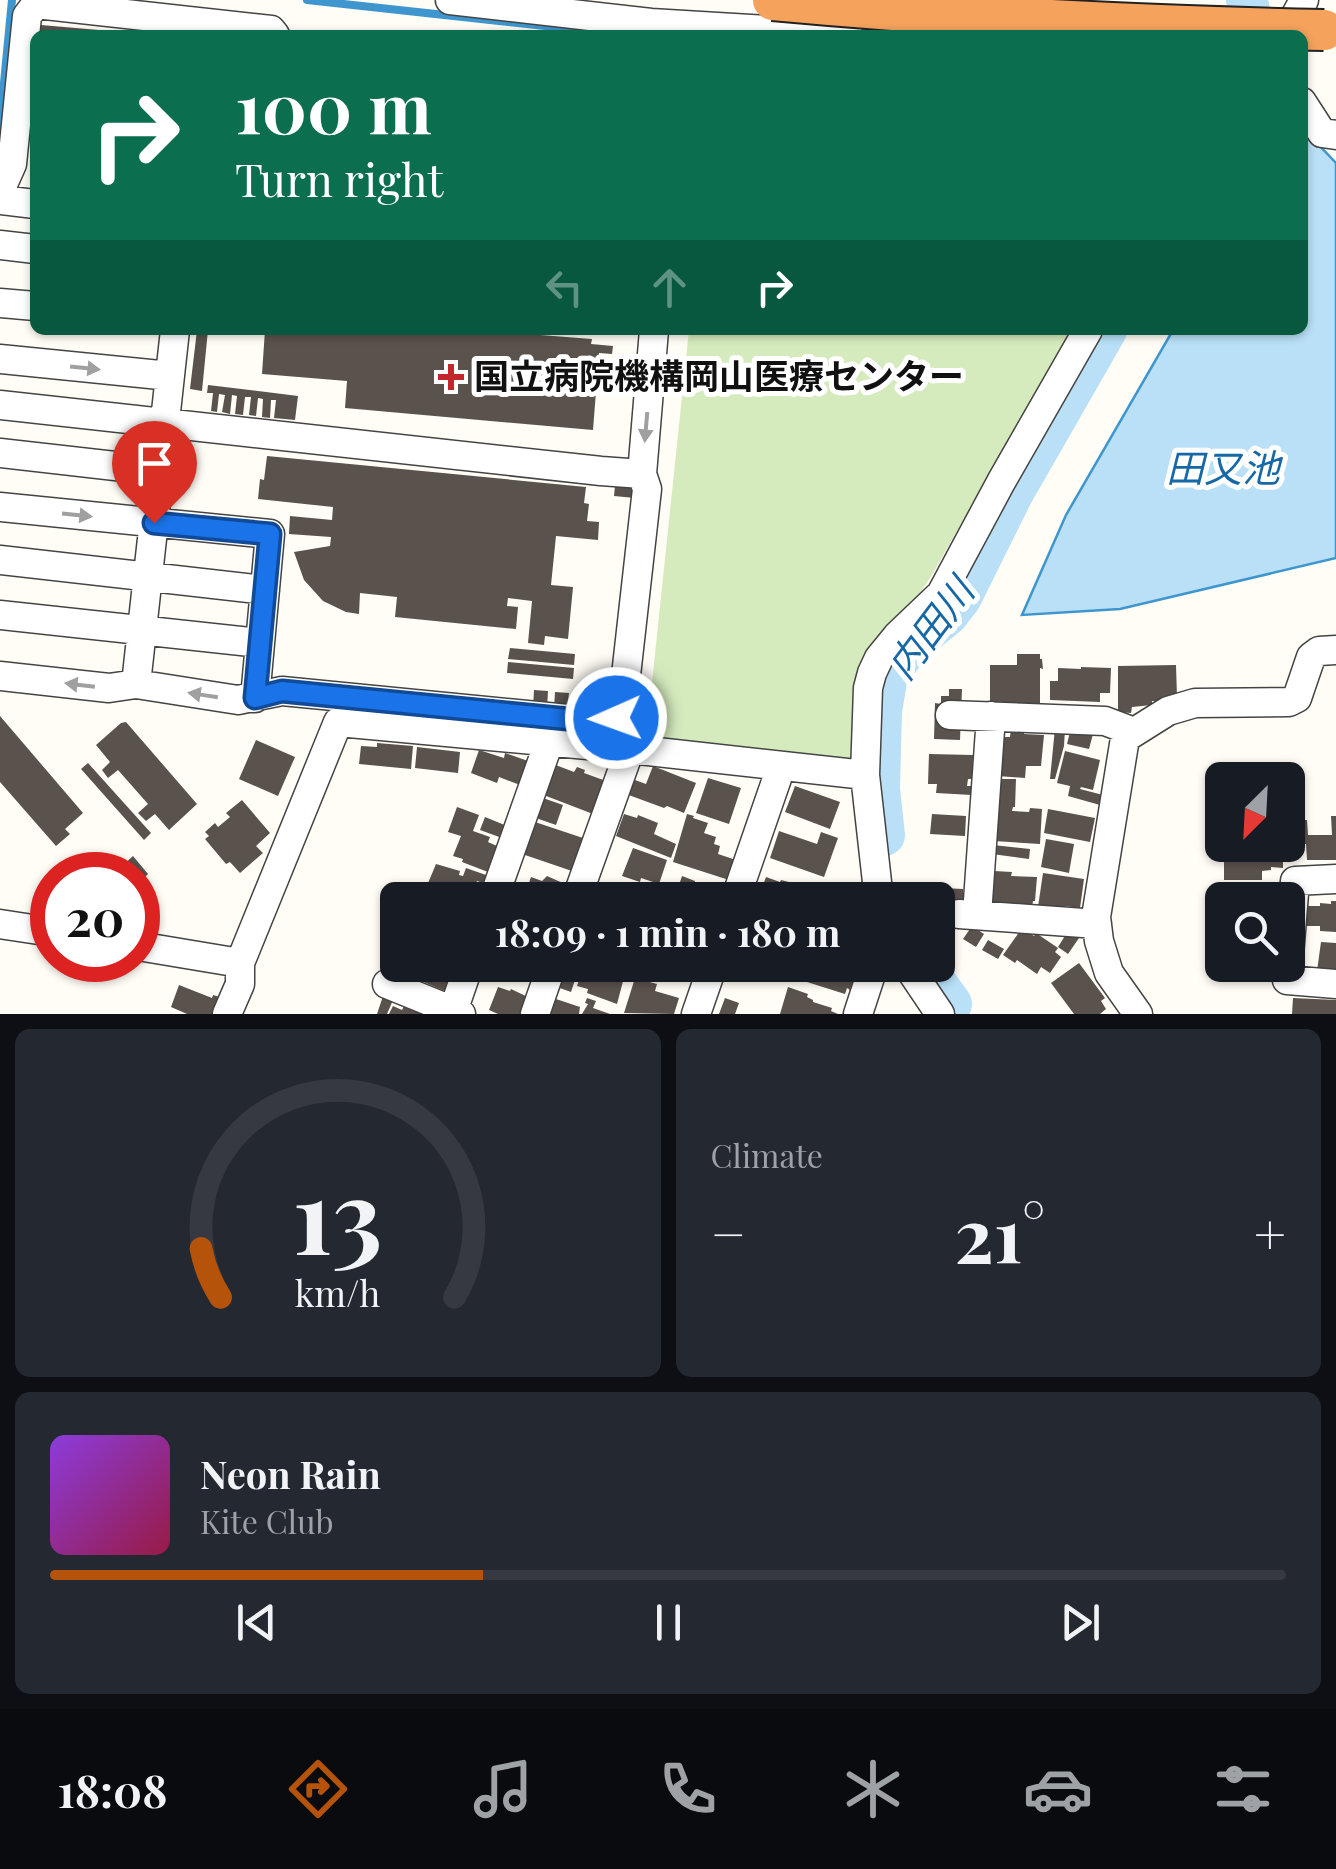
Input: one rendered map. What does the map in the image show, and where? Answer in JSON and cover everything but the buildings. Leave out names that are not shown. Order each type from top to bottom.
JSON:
[{"type":"highway","points":[[773,0],[1218,28],[1305,22]]},
{"type":"street","points":[[450,0],[652,23],[767,30]]},
{"type":"street","points":[[0,191],[24,165],[27,16],[36,4],[271,30]]},
{"type":"street","points":[[1308,109],[1331,138]]},
{"type":"street","points":[[0,200],[30,203]]},
{"type":"street","points":[[0,245],[30,248]]},
{"type":"street","points":[[0,303],[30,306]]},
{"type":"street","points":[[136,684],[174,335]]},
{"type":"street","points":[[0,676],[108,688],[136,684],[238,700],[282,691],[598,722],[616,718],[623,702],[647,489],[642,474],[654,335]]},
{"type":"street","points":[[877,882],[865,775],[868,688],[879,658],[941,594],[1085,335]]},
{"type":"street","points":[[0,360],[170,376]]},
{"type":"street","points":[[0,405],[642,474]]},
{"type":"street","points":[[0,452],[160,471]]},
{"type":"street","points":[[0,507],[270,534],[255,698]]},
{"type":"street","points":[[0,560],[265,590]]},
{"type":"street","points":[[0,615],[260,643]]},
{"type":"street","points":[[1138,1014],[1108,973],[1096,917],[1125,738],[1168,711],[1195,703],[1289,702],[1297,698],[1311,657],[1318,651],[1336,650]]},
{"type":"street","points":[[950,715],[1106,721],[1134,732]]},
{"type":"street","points":[[990,716],[968,914],[1097,924]]},
{"type":"street","points":[[227,1014],[240,984],[240,963],[338,722],[865,775]]},
{"type":"street","points":[[499,882],[549,742]]},
{"type":"street","points":[[582,882],[630,749]]},
{"type":"street","points":[[741,882],[781,767]]},
{"type":"street","points":[[1336,880],[1295,880],[1286,980],[1336,984]]},
{"type":"street","points":[[0,924],[30,929]]},
{"type":"street","points":[[160,950],[240,963]]},
{"type":"street","points":[[387,984],[455,1013],[464,982]]},
{"type":"street","points":[[535,1014],[546,982]]},
{"type":"street","points":[[696,1014],[707,982]]},
{"type":"street","points":[[858,1014],[868,982]]},
{"type":"street","points":[[918,982],[940,1014]]},
{"type":"green space","points":[[688,335],[1070,335],[909,609],[847,765],[646,740]]},
{"type":"water","name":"田又池","points":[[1308,138],[1313,139],[1336,163],[1336,558],[1120,609],[1022,615],[1066,515],[1170,335],[1308,335]]},
{"type":"waterway","points":[[0,124],[12,0]]},
{"type":"waterway","points":[[307,0],[582,30]]},
{"type":"waterway","name":"内田川","points":[[1247,0],[1252,30]]},
{"type":"waterway","name":"内田川","points":[[884,835],[879,789],[881,711],[887,675],[910,645],[947,615],[961,597],[1012,494],[1103,335]]},
{"type":"waterway","name":"内田川","points":[[935,982],[951,1004]]},
{"type":"place","name":"国立病院機構岡山医療センター","points":[[451,377]]},
{"type":"route","points":[[154,523],[270,534],[255,698],[282,691],[598,722],[616,718]]}]
